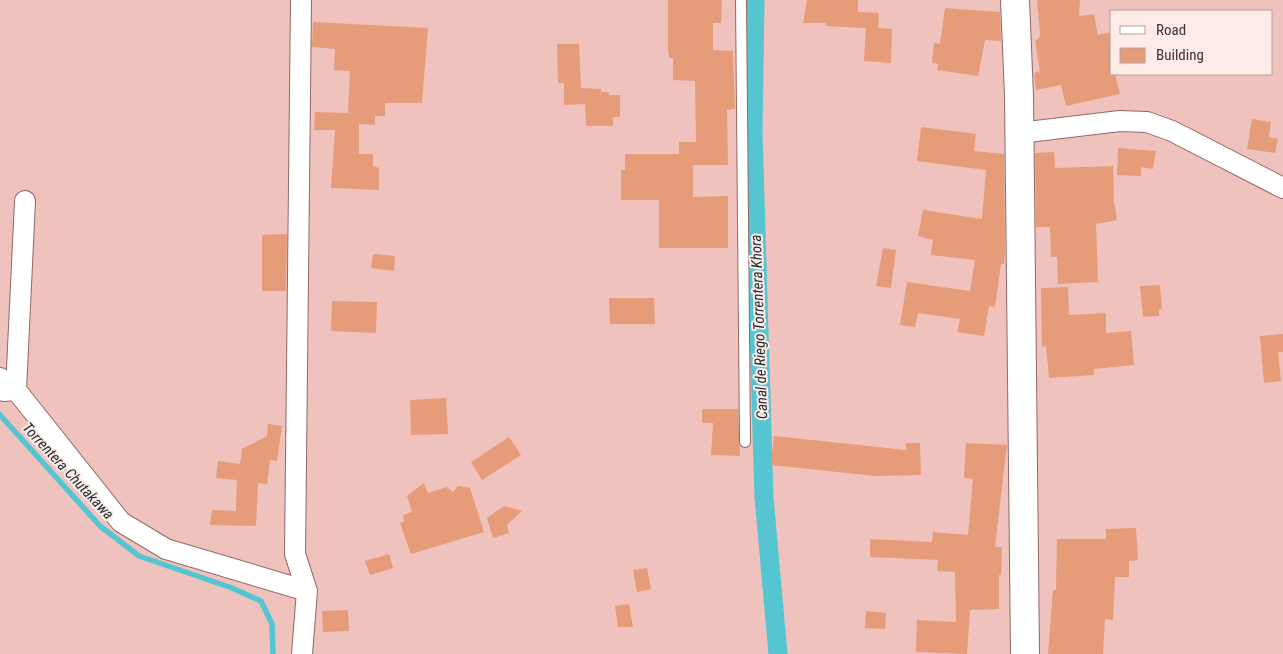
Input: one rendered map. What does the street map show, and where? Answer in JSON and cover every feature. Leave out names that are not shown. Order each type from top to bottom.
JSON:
[{"type":"main road","points":[[1015,0],[1019,133],[1024,654]]},
{"type":"street","points":[[301,0],[295,554],[307,591],[302,654]]},
{"type":"street","points":[[1019,133],[1120,121],[1147,122],[1172,131],[1283,188]]},
{"type":"street","points":[[25,200],[5,387],[122,522],[166,549],[307,591]]},
{"type":"lane","points":[[741,0],[745,442]]},
{"type":"building","points":[[668,0],[722,0],[721,23],[713,23],[713,50],[733,51],[735,109],[727,110],[728,165],[693,165],[693,197],[728,196],[728,248],[659,248],[659,200],[621,200],[621,170],[625,170],[625,154],[679,154],[679,142],[696,142],[695,81],[673,80],[673,58],[669,58],[668,46]]},
{"type":"building","points":[[807,0],[858,0],[858,12],[879,13],[878,28],[892,29],[891,63],[864,61],[866,28],[826,26],[826,23],[803,23]]},
{"type":"building","points":[[1037,0],[1080,0],[1079,16],[1094,14],[1098,35],[1110,32],[1110,75],[1115,75],[1120,94],[1066,106],[1061,85],[1036,90],[1034,73],[1040,71],[1035,40],[1039,39]]},
{"type":"building","points":[[945,8],[1000,12],[1001,41],[985,40],[978,76],[937,70],[938,64],[932,63],[934,43],[940,44]]},
{"type":"building","points":[[313,22],[428,28],[422,103],[385,103],[385,116],[375,116],[375,125],[359,124],[359,154],[373,154],[373,166],[379,168],[379,190],[331,188],[335,130],[314,130],[315,112],[348,113],[350,71],[334,70],[335,49],[312,47]]},
{"type":"building","points":[[557,44],[579,44],[581,88],[601,89],[601,92],[609,92],[609,95],[620,95],[620,117],[613,117],[613,126],[586,126],[585,104],[564,105],[564,83],[558,83]]},
{"type":"building","points":[[1252,119],[1271,122],[1269,137],[1278,139],[1275,153],[1247,149]]},
{"type":"building","points":[[921,127],[976,134],[974,151],[1004,154],[1004,264],[1001,264],[995,307],[989,306],[984,336],[957,332],[960,319],[918,313],[915,327],[900,325],[907,282],[970,291],[975,260],[931,255],[933,240],[918,236],[923,210],[982,219],[986,170],[917,161]]},
{"type":"building","points":[[1118,148],[1156,151],[1153,169],[1141,167],[1141,176],[1117,175]]},
{"type":"building","points":[[1054,152],[1055,168],[1113,166],[1114,202],[1117,220],[1096,224],[1098,282],[1058,284],[1057,257],[1051,257],[1050,227],[1036,227],[1035,153]]},
{"type":"building","points":[[287,234],[286,291],[262,291],[262,235]]},
{"type":"building","points":[[883,248],[896,250],[891,288],[876,286]]},
{"type":"building","points":[[373,254],[395,256],[394,271],[371,268]]},
{"type":"building","points":[[1160,285],[1162,309],[1159,309],[1159,316],[1143,317],[1140,286]]},
{"type":"building","points":[[1068,287],[1069,315],[1106,313],[1106,333],[1131,331],[1134,365],[1094,369],[1094,375],[1049,378],[1046,346],[1042,347],[1041,288]]},
{"type":"building","points":[[609,298],[654,298],[655,324],[610,324]]},
{"type":"building","points":[[332,301],[377,302],[376,333],[331,331]]},
{"type":"building","points":[[1283,334],[1283,352],[1278,352],[1281,381],[1264,383],[1260,336]]},
{"type":"building","points":[[446,398],[448,434],[411,435],[410,400]]},
{"type":"building","points":[[702,409],[738,409],[740,456],[711,455],[713,423],[702,423]]},
{"type":"building","points":[[268,424],[282,426],[277,461],[270,460],[267,484],[258,483],[256,526],[210,525],[212,510],[236,511],[237,480],[216,478],[218,461],[240,464],[242,449],[267,436]]},
{"type":"building","points":[[774,436],[906,450],[906,443],[920,443],[921,475],[875,476],[771,465]]},
{"type":"building","points":[[509,437],[521,455],[482,480],[471,462]]},
{"type":"building","points":[[966,443],[1007,445],[995,547],[1002,547],[1001,575],[999,575],[999,609],[970,610],[967,654],[916,652],[917,620],[956,622],[955,572],[937,571],[938,560],[870,557],[870,539],[932,542],[933,532],[968,535],[973,479],[964,478]]},
{"type":"building","points":[[424,483],[428,493],[447,487],[453,492],[458,486],[470,488],[484,532],[411,554],[400,523],[404,521],[403,515],[412,512],[407,496]]},
{"type":"building","points":[[504,506],[522,511],[507,525],[509,533],[493,538],[487,518]]},
{"type":"building","points":[[1136,528],[1138,560],[1129,561],[1129,577],[1115,577],[1113,620],[1105,619],[1103,654],[1048,654],[1053,590],[1056,590],[1057,539],[1106,539],[1106,529]]},
{"type":"building","points":[[389,554],[393,568],[370,575],[365,561]]},
{"type":"building","points":[[647,568],[651,589],[637,592],[633,570]]},
{"type":"building","points":[[629,604],[633,627],[618,627],[615,606]]},
{"type":"building","points":[[348,610],[349,631],[323,632],[322,611]]},
{"type":"building","points":[[866,611],[886,613],[885,629],[865,628]]},
{"type":"waterway","name":"Canal de Riego Torrentera Khora","points":[[755,0],[753,132],[764,497],[778,654]]},
{"type":"waterway","name":"Torrentera Chutakawa","points":[[0,415],[100,526],[139,556],[232,588],[261,601],[272,624],[273,654]]}]
